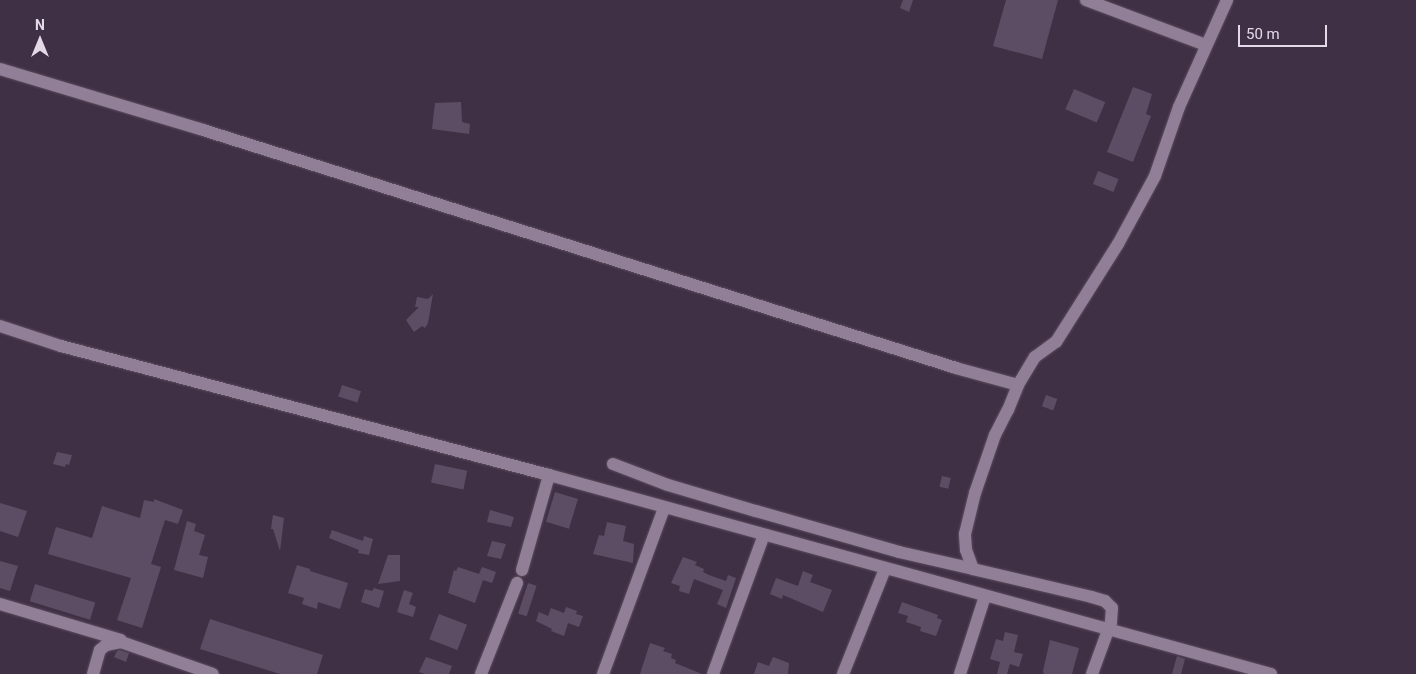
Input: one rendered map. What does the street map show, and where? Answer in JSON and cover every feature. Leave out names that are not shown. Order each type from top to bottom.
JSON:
[{"type":"street","points":[[1086,0],[1206,45]]},
{"type":"street","points":[[973,569],[966,550],[965,534],[975,493],[995,435],[1008,410],[1018,384],[1035,357],[1056,342],[1118,244],[1155,176],[1179,107],[1227,0]]},
{"type":"street","points":[[0,69],[200,128],[947,365],[1018,384]]},
{"type":"street","points":[[0,326],[61,346],[549,475],[1271,674]]},
{"type":"street","points":[[613,464],[668,485],[899,552],[1105,601],[1112,608],[1108,629],[1092,674]]},
{"type":"street","points":[[522,570],[549,475]]},
{"type":"street","points":[[603,674],[664,508]]},
{"type":"street","points":[[714,674],[764,535]]},
{"type":"street","points":[[843,674],[885,569]]},
{"type":"street","points":[[481,674],[517,583]]},
{"type":"street","points":[[960,674],[985,596]]},
{"type":"street","points":[[0,604],[128,642],[213,674]]},
{"type":"street","points":[[93,674],[100,650],[106,645],[128,642]]},
{"type":"building","points":[[903,0],[913,0],[909,12],[900,8]]},
{"type":"building","points":[[1006,0],[1058,0],[1042,59],[993,46]]},
{"type":"building","points":[[1133,87],[1152,94],[1146,114],[1151,116],[1133,162],[1107,152]]},
{"type":"building","points":[[1074,89],[1105,102],[1097,123],[1065,109]]},
{"type":"building","points":[[461,102],[462,122],[470,124],[469,134],[432,129],[435,103]]},
{"type":"building","points":[[1098,171],[1119,179],[1114,192],[1093,184]]},
{"type":"building","points":[[433,294],[428,323],[425,328],[422,326],[414,332],[406,320],[419,307],[415,307],[417,297],[428,299]]},
{"type":"building","points":[[342,385],[361,391],[357,403],[338,396]]},
{"type":"building","points":[[1046,395],[1057,399],[1053,410],[1042,406]]},
{"type":"building","points":[[57,452],[72,455],[69,465],[66,464],[65,467],[53,464]]},
{"type":"building","points":[[435,464],[467,471],[463,489],[431,483]]},
{"type":"building","points":[[942,476],[951,478],[948,489],[940,487]]},
{"type":"building","points":[[555,492],[578,499],[569,529],[546,522]]},
{"type":"building","points":[[154,499],[183,510],[178,524],[165,520],[151,564],[161,567],[142,628],[117,620],[131,578],[48,554],[56,527],[92,538],[102,506],[140,518],[144,500],[154,502]]},
{"type":"building","points":[[0,503],[27,511],[18,537],[0,531]]},
{"type":"building","points":[[490,510],[514,517],[511,527],[487,522]]},
{"type":"building","points":[[273,515],[284,518],[280,551],[273,529],[271,529]]},
{"type":"building","points":[[187,521],[196,524],[194,531],[205,535],[199,555],[208,557],[203,578],[174,570]]},
{"type":"building","points":[[607,522],[626,526],[623,541],[634,544],[633,563],[593,554],[599,535],[604,536]]},
{"type":"building","points":[[332,530],[363,541],[364,536],[373,539],[369,555],[358,553],[359,550],[329,538]]},
{"type":"building","points":[[492,541],[506,544],[501,559],[487,556]]},
{"type":"building","points":[[388,555],[400,555],[400,581],[378,584]]},
{"type":"building","points":[[683,557],[697,562],[695,565],[704,569],[703,572],[709,575],[726,581],[728,575],[736,578],[726,608],[717,604],[723,590],[694,579],[689,594],[679,591],[680,586],[671,583]]},
{"type":"building","points":[[0,561],[18,566],[10,591],[0,588]]},
{"type":"building","points":[[297,565],[348,583],[340,609],[318,602],[317,609],[302,604],[304,598],[288,593]]},
{"type":"building","points":[[458,567],[479,574],[482,567],[496,572],[492,583],[483,580],[475,603],[448,593],[454,570],[456,571]]},
{"type":"building","points":[[803,571],[813,575],[810,582],[832,590],[823,612],[783,595],[782,599],[770,594],[776,578],[798,586]]},
{"type":"building","points":[[528,583],[537,586],[527,616],[518,613]]},
{"type":"building","points":[[35,584],[95,602],[90,620],[30,601]]},
{"type":"building","points":[[374,588],[384,591],[379,608],[361,602],[365,589],[372,591]]},
{"type":"building","points":[[404,590],[413,593],[409,604],[416,607],[413,617],[397,612]]},
{"type":"building","points":[[902,602],[938,615],[937,618],[942,620],[936,636],[920,631],[921,627],[906,622],[908,616],[898,613]]},
{"type":"building","points":[[566,607],[577,611],[576,614],[583,616],[579,627],[568,623],[564,636],[551,631],[552,629],[536,621],[539,612],[548,616],[551,608],[564,613]]},
{"type":"building","points":[[439,614],[467,625],[457,650],[429,639]]},
{"type":"building","points":[[210,619],[323,655],[317,674],[280,674],[200,649]]},
{"type":"building","points":[[1005,632],[1018,635],[1014,652],[1023,654],[1019,667],[1010,664],[1007,674],[997,674],[1000,662],[990,659],[996,639],[1003,641]]},
{"type":"building","points":[[1050,640],[1079,648],[1072,674],[1044,674],[1043,671]]},
{"type":"building","points":[[650,643],[665,648],[663,651],[672,654],[671,658],[676,660],[675,663],[702,674],[640,674]]},
{"type":"building","points":[[117,651],[129,653],[126,662],[114,657]]},
{"type":"building","points":[[1177,656],[1185,659],[1181,674],[1172,674]]},
{"type":"building","points":[[426,657],[452,666],[449,674],[425,674],[419,672]]},
{"type":"building","points":[[773,657],[789,663],[788,674],[754,674],[758,662],[769,666]]}]
